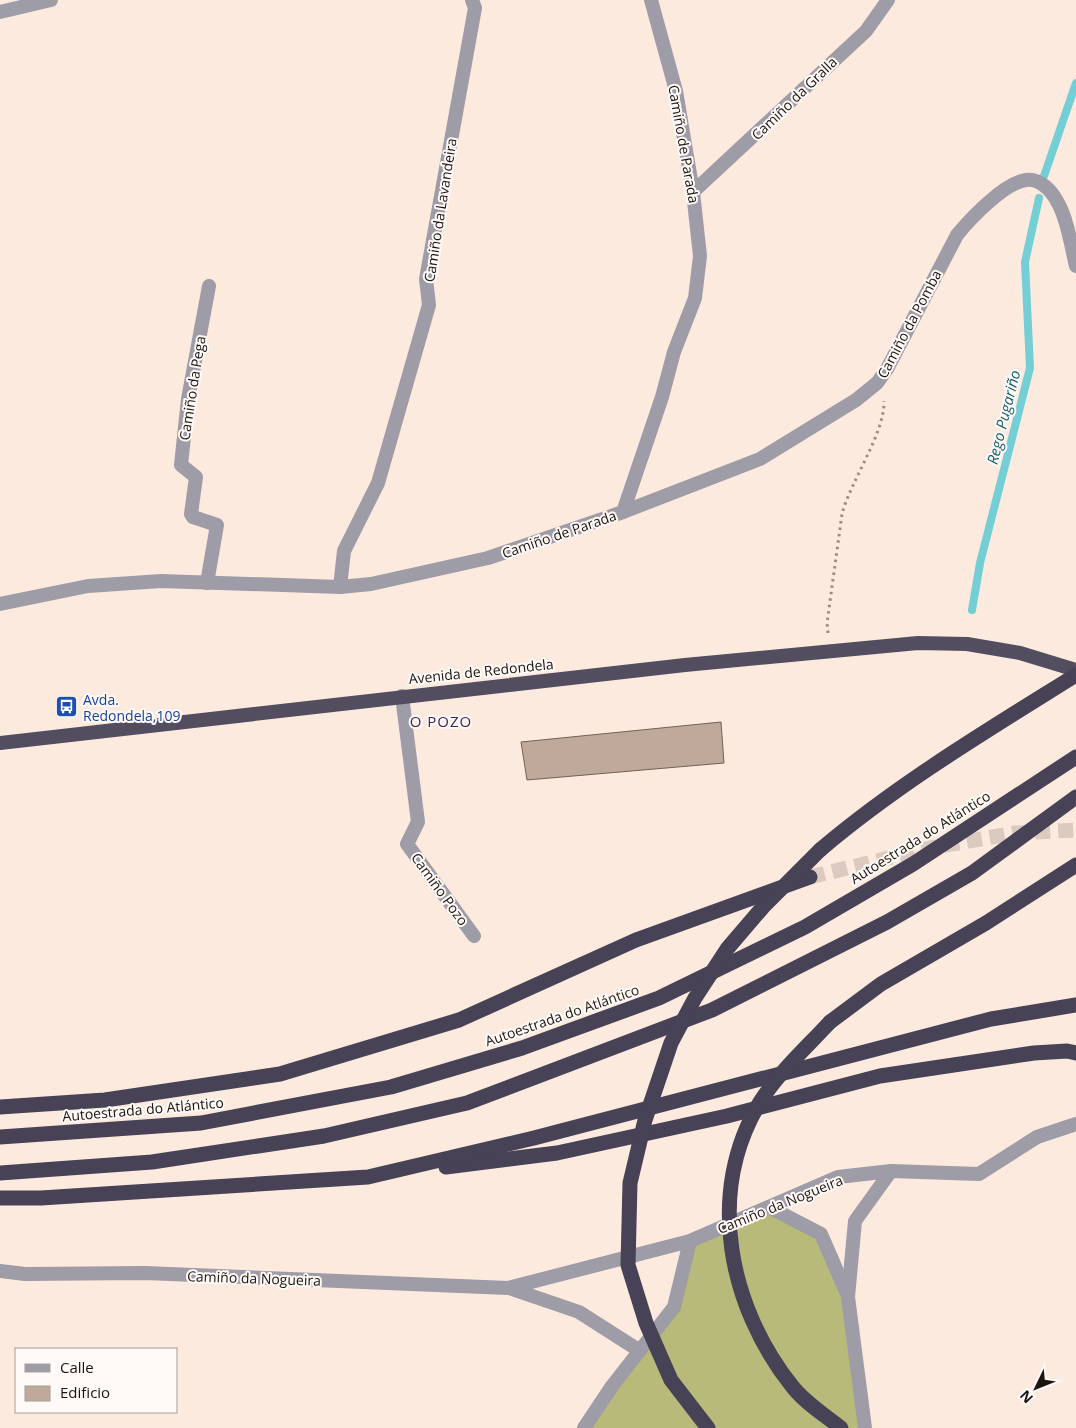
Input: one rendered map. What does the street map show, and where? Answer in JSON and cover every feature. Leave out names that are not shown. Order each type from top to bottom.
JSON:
[{"type":"highway","name":"Avenida de Redondela","points":[[0,743],[675,666],[918,643],[966,644],[1020,653],[1076,670]]},
{"type":"highway","points":[[708,1428],[672,1380],[641,1306],[628,1265],[630,1183],[645,1120],[668,1052],[695,998],[727,949],[763,907],[820,850],[858,818],[941,760],[1076,675]]},
{"type":"highway","name":"Autoestrada do Atlántico","points":[[0,1137],[201,1123],[391,1087],[522,1048],[659,998],[804,927],[913,864],[1076,756]]},
{"type":"highway","points":[[0,1173],[152,1162],[324,1136],[468,1103],[712,1010],[887,922],[972,873],[1076,797]]},
{"type":"highway","points":[[841,1428],[793,1387],[748,1314],[732,1257],[728,1222],[738,1158],[759,1104],[775,1080],[830,1022],[880,984],[986,924],[1076,865]]},
{"type":"highway","points":[[0,1107],[105,1100],[280,1074],[459,1020],[636,940],[810,877]]},
{"type":"highway","points":[[368,1177],[553,1133],[991,1018],[1076,1005]]},
{"type":"highway","points":[[0,1198],[41,1198],[368,1177],[557,1153],[727,1116],[880,1076],[1034,1053],[1067,1051],[1076,1053]]},
{"type":"street","points":[[0,12],[52,0]]},
{"type":"street","name":"Camiño da Lavandeira","points":[[340,587],[344,550],[378,483],[429,305],[426,279],[475,8],[472,0]]},
{"type":"street","name":"Camiño de Parada","points":[[0,604],[88,586],[162,581],[340,587],[371,584],[488,558],[623,512],[662,397],[674,352],[695,298],[700,256],[693,192],[676,91],[651,0]]},
{"type":"street","name":"Camiño da Gralla","points":[[693,192],[866,32],[888,0]]},
{"type":"street","name":"Camiño da Pomba","points":[[623,512],[760,459],[856,400],[877,383],[887,369],[956,235],[972,217],[1009,188],[1025,180],[1038,182],[1049,189],[1059,204],[1076,266]]},
{"type":"street","name":"Camiño da Pega","points":[[208,583],[217,525],[193,517],[191,514],[196,477],[181,465],[188,399],[209,286]]},
{"type":"street","name":"Camiño Pozo","points":[[402,696],[418,822],[407,844],[474,936]]},
{"type":"street","name":"Camiño da Nogueira","points":[[508,1288],[690,1242],[838,1177],[891,1171],[979,1174],[1037,1137],[1076,1124]]},
{"type":"street","points":[[865,1428],[848,1297],[855,1221],[891,1171]]},
{"type":"street","points":[[769,1207],[821,1234],[848,1297]]},
{"type":"street","points":[[584,1428],[674,1307],[690,1242]]},
{"type":"street","name":"Camiño da Nogueira","points":[[0,1271],[25,1274],[145,1273],[508,1288],[579,1312],[640,1351]]},
{"type":"path","points":[[830,651],[827,623],[842,514],[846,500],[876,432],[884,405],[884,396],[877,383]]},
{"type":"green space","points":[[769,1207],[821,1234],[848,1300],[865,1428],[584,1428],[674,1307],[690,1241]]},
{"type":"building","points":[[721,722],[724,763],[527,780],[521,742]]},
{"type":"waterway","name":"Rego Pugariño","points":[[1044,176],[1076,83]]},
{"type":"waterway","name":"Rego Pugariño","points":[[972,610],[980,563],[1030,368],[1025,262],[1039,198]]},
{"type":"tunnel","points":[[810,877],[930,848],[1015,833],[1076,830]]},
{"type":"place","name":"Avda. Redondela,109","points":[[67,707]]},
{"type":"district","name":"O POZO","points":[[441,721]]}]
